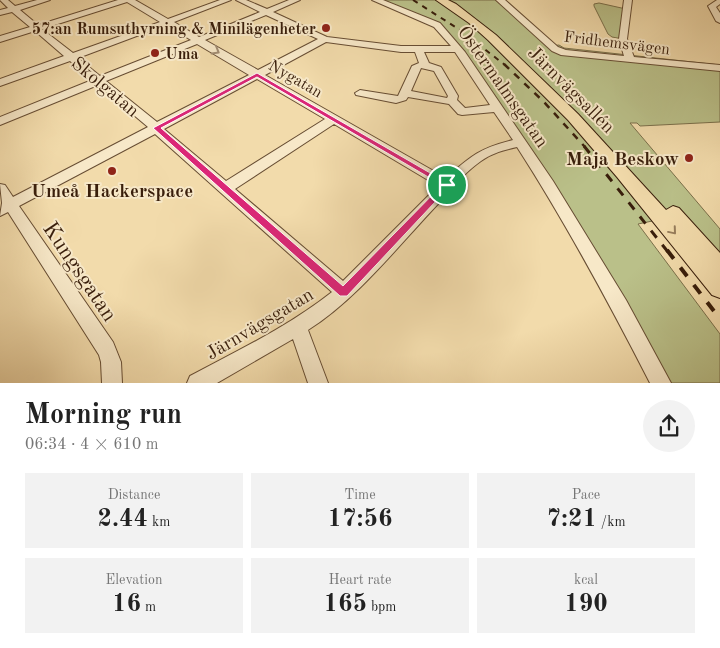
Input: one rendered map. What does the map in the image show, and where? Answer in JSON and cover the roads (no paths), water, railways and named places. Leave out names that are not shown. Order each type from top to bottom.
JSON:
[{"type":"main road","name":"Järnvägsallén","points":[[441,0],[478,24],[568,110],[626,175],[720,288]]},
{"type":"main road","name":"Järnvägsallén","points":[[453,0],[465,4],[510,43],[578,109],[720,267]]},
{"type":"street","name":"Skolgatan","points":[[3,0],[156,128],[344,292]]},
{"type":"street","points":[[0,13],[46,0]]},
{"type":"street","points":[[0,39],[127,0]]},
{"type":"street","name":"Nygatan","points":[[127,0],[447,185]]},
{"type":"street","points":[[0,83],[226,0]]},
{"type":"street","points":[[240,0],[325,39],[388,48],[457,49]]},
{"type":"street","points":[[0,121],[296,0]]},
{"type":"street","name":"Östermalmsgatan","points":[[376,0],[437,25],[457,49],[498,108],[567,215],[620,306],[661,383]]},
{"type":"street","name":"Fridhemsvägen","points":[[500,0],[558,51],[564,53],[720,68]]},
{"type":"street","points":[[628,0],[623,39],[630,59]]},
{"type":"street","points":[[716,2],[712,6],[720,21]]},
{"type":"street","points":[[5,207],[325,39]]},
{"type":"street","points":[[418,49],[425,65]]},
{"type":"street","points":[[360,93],[396,100],[402,98],[417,66],[425,65],[438,69],[453,96],[451,100]]},
{"type":"street","points":[[405,92],[447,101],[451,100]]},
{"type":"street","points":[[451,100],[462,112],[498,108]]},
{"type":"street","points":[[224,189],[334,119]]},
{"type":"street","name":"Järnvägsgatan","points":[[197,383],[298,326],[344,292],[447,185],[481,154],[492,149],[520,142]]},
{"type":"street","name":"Kungsgatan","points":[[0,189],[5,207],[106,349],[110,362],[112,383]]},
{"type":"street","points":[[298,326],[318,383]]},
{"type":"railway","points":[[413,0],[460,30],[505,65]]},
{"type":"railway","points":[[504,64],[544,102],[585,147]]},
{"type":"railway","points":[[584,146],[668,252]]},
{"type":"railway","points":[[667,250],[720,319]]},
{"type":"place","name":"57:an Rumsuthyrning & Minilägenheter","points":[[326,28]]},
{"type":"place","name":"Uma","points":[[155,53]]},
{"type":"place","name":"Maja Beskow","points":[[689,158]]},
{"type":"place","name":"Umeå Hackerspace","points":[[112,171]]}]
